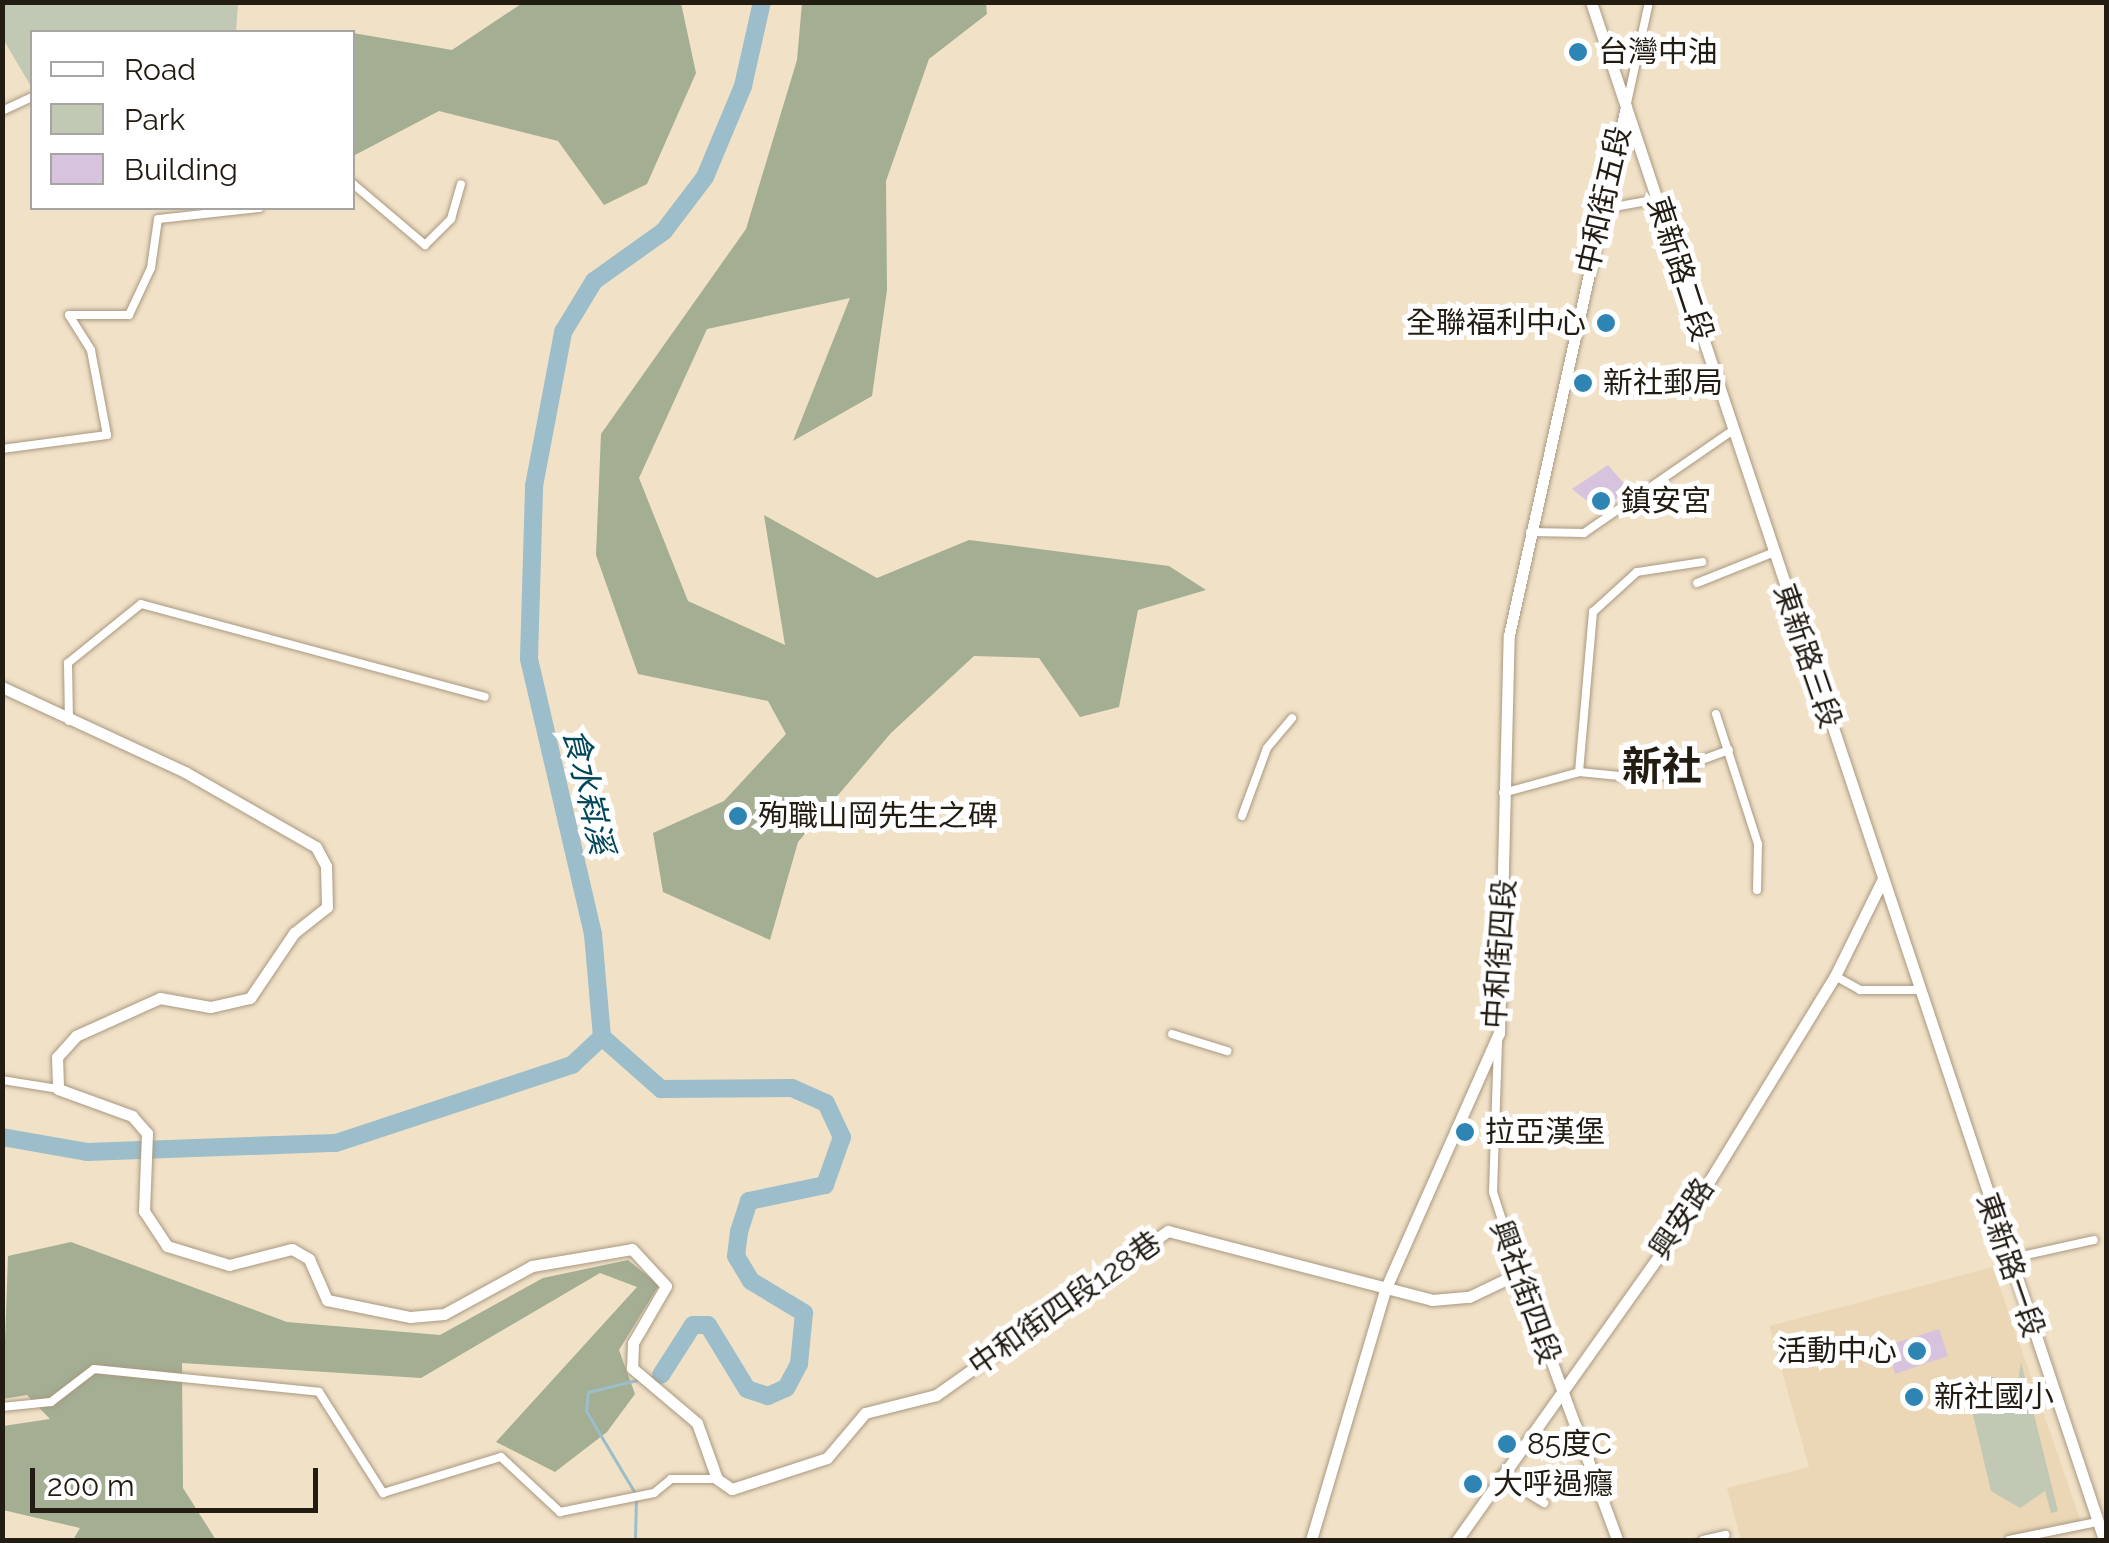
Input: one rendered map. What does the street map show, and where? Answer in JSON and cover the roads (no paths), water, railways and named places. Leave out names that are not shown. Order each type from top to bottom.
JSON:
[{"type":"street","name":"中和街五段","points":[[1557,400],[1626,107],[1591,2]]},
{"type":"street","points":[[1626,107],[1649,2]]},
{"type":"street","points":[[2,111],[30,98]]},
{"type":"street","name":"東新路二段","points":[[1626,107],[1732,431]]},
{"type":"street","points":[[355,186],[426,245],[451,219],[462,184]]},
{"type":"street","points":[[1602,209],[1658,199]]},
{"type":"street","points":[[2,449],[107,435],[91,350],[69,316],[130,314],[151,268],[158,219],[241,210]]},
{"type":"street","name":"中和街四段","points":[[1311,1540],[1385,1290],[1498,1033],[1509,634],[1557,400]]},
{"type":"street","points":[[1530,532],[1584,533],[1732,431]]},
{"type":"street","name":"東新路三段","points":[[1732,431],[1882,881]]},
{"type":"street","points":[[1697,583],[1772,553]]},
{"type":"street","points":[[1578,772],[1593,612],[1637,572],[1702,562]]},
{"type":"street","points":[[69,721],[68,663],[141,604],[485,696]]},
{"type":"street","points":[[2,687],[185,772],[316,847],[328,900],[250,998],[140,1004],[63,1047],[52,1070],[58,1089]]},
{"type":"street","points":[[1716,714],[1758,844],[1757,890]]},
{"type":"street","points":[[1242,816],[1267,748],[1292,718]]},
{"type":"street","points":[[1502,793],[1578,772],[1650,779],[1728,750]]},
{"type":"street","points":[[1835,976],[1860,990],[1916,990],[1882,881]]},
{"type":"street","name":"興安路","points":[[1457,1540],[1560,1385],[1694,1206],[1835,976],[1882,881]]},
{"type":"street","name":"東新路一段","points":[[1916,990],[2104,1540]]},
{"type":"street","name":"興社街四段","points":[[1498,1033],[1493,1192],[1617,1540]]},
{"type":"street","points":[[1172,1034],[1227,1051]]},
{"type":"street","points":[[2,1080],[58,1089],[132,1116],[147,1133],[154,1239],[229,1265],[292,1249],[309,1259],[327,1300],[354,1310],[444,1314],[532,1266],[619,1249],[644,1256],[666,1286],[633,1343],[632,1368],[698,1423],[717,1479],[671,1480],[654,1492],[560,1512],[500,1457],[383,1492],[319,1392],[94,1369],[51,1402],[2,1408]]},
{"type":"street","name":"中和街四段128巷","points":[[717,1479],[742,1488],[827,1458],[854,1419],[936,1395],[1168,1231],[1385,1290]]},
{"type":"street","points":[[2008,1260],[2094,1240]]},
{"type":"street","points":[[1385,1290],[1457,1300],[1519,1273]]},
{"type":"street","points":[[1500,1476],[1544,1503]]},
{"type":"street","points":[[2009,1540],[2098,1522]]},
{"type":"street","points":[[1702,1540],[1726,1535]]},
{"type":"waterway","name":"食水嵙溪","points":[[2,1137],[87,1152],[336,1143],[572,1065],[602,1037],[593,934],[529,658],[534,486],[563,332],[594,281],[664,231],[705,177],[743,86],[762,2]]},
{"type":"waterway","points":[[602,1037],[661,1089],[792,1088],[826,1103],[842,1137],[825,1185],[749,1201],[739,1232],[736,1256],[751,1281],[804,1313],[799,1364],[786,1388],[768,1396],[747,1389],[708,1325],[693,1325],[661,1375]]},
{"type":"waterway","points":[[650,1377],[661,1375]]},
{"type":"waterway","points":[[635,1540],[636,1495],[586,1411],[588,1392],[637,1380]]},
{"type":"place","name":"台灣中油","points":[[1578,52]]},
{"type":"place","name":"全聯福利中心","points":[[1606,323]]},
{"type":"place","name":"新社郵局","points":[[1583,383]]},
{"type":"place","name":"鎮安宮","points":[[1601,501]]},
{"type":"place","name":"殉職山岡先生之碑","points":[[738,816]]},
{"type":"place","name":"拉亞漢堡","points":[[1465,1132]]},
{"type":"place","name":"活動中心","points":[[1917,1351]]},
{"type":"place","name":"新社國小","points":[[1914,1397]]},
{"type":"place","name":"85度C","points":[[1507,1444]]},
{"type":"place","name":"大呼過癮","points":[[1473,1484]]},
{"type":"district","name":"新社","points":[[1662,766]]}]
